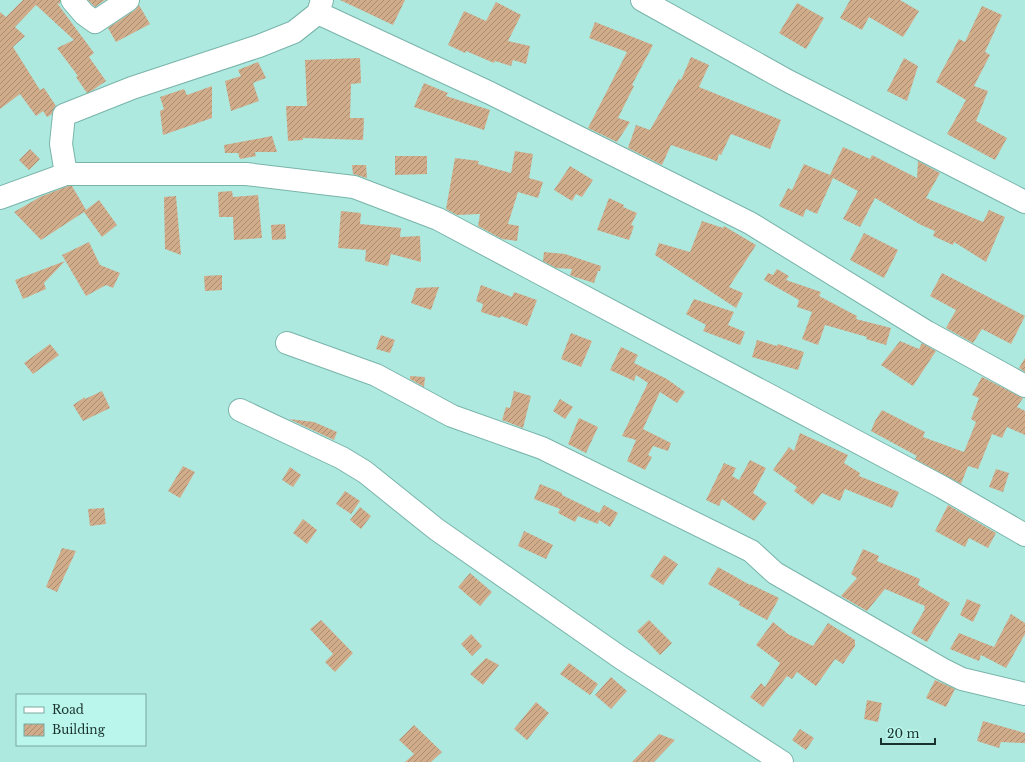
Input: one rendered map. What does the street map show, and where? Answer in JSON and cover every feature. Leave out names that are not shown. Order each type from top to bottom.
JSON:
[{"type":"street","points":[[72,0],[84,14],[95,22],[128,0]]},
{"type":"street","points":[[642,0],[788,81],[1025,202]]},
{"type":"street","points":[[66,174],[61,144],[64,115],[132,88],[259,46],[294,32],[320,7],[750,223],[927,332],[1025,386]]},
{"type":"street","points":[[0,198],[66,174],[246,174],[354,187],[438,219],[936,483],[1025,535]]},
{"type":"street","points":[[287,343],[376,375],[452,416],[542,448],[751,551],[775,573],[942,669],[962,679],[1025,694]]},
{"type":"street","points":[[240,410],[342,458],[365,472],[436,529],[621,658],[782,762]]},
{"type":"building","points":[[23,0],[60,0],[60,4],[57,3],[94,53],[89,57],[106,81],[87,93],[76,77],[78,76],[57,48],[74,40],[36,5],[15,27],[25,36],[13,47],[40,90],[44,88],[56,106],[52,114],[47,117],[43,111],[36,116],[20,94],[0,109],[0,12],[6,17]]},
{"type":"building","points":[[88,0],[105,0],[95,7]]},
{"type":"building","points":[[340,0],[405,0],[393,25]]},
{"type":"building","points":[[850,0],[900,0],[919,11],[903,37],[869,17],[862,30],[840,18]]},
{"type":"building","points":[[496,2],[521,15],[508,41],[530,46],[526,64],[513,60],[511,66],[495,61],[494,63],[466,51],[465,53],[448,45],[464,11],[486,21]]},
{"type":"building","points":[[797,3],[824,18],[806,49],[779,33]]},
{"type":"building","points":[[139,5],[150,24],[116,42],[108,28],[135,10]]},
{"type":"building","points":[[982,6],[1002,15],[985,52],[990,55],[974,86],[988,91],[976,121],[1007,138],[995,160],[947,134],[966,100],[936,82],[959,39],[965,42]]},
{"type":"building","points":[[595,22],[653,45],[632,85],[634,86],[618,118],[630,122],[617,142],[588,128],[627,52],[589,38]]},
{"type":"building","points":[[691,57],[709,65],[699,87],[781,120],[770,149],[731,134],[721,155],[719,154],[717,161],[671,145],[662,165],[628,148],[636,125],[650,130],[679,79],[681,80]]},
{"type":"building","points":[[360,58],[361,83],[351,84],[350,118],[364,118],[363,140],[303,138],[303,140],[288,141],[286,106],[307,106],[305,60]]},
{"type":"building","points":[[904,58],[918,66],[907,101],[887,91]]},
{"type":"building","points":[[258,62],[266,78],[253,83],[259,101],[231,111],[225,81],[241,76],[238,70]]},
{"type":"building","points":[[424,83],[448,93],[446,96],[490,110],[484,130],[414,107]]},
{"type":"building","points":[[212,86],[212,118],[163,135],[160,111],[164,109],[160,97],[184,89],[187,95]]},
{"type":"building","points":[[272,136],[277,152],[255,152],[256,156],[240,159],[238,153],[225,153],[224,145]]},
{"type":"building","points":[[843,147],[870,159],[872,155],[917,178],[918,161],[940,173],[926,198],[983,222],[989,210],[1005,217],[986,262],[954,242],[953,245],[933,236],[935,231],[921,225],[875,198],[860,227],[843,219],[858,191],[833,178],[817,214],[806,209],[803,217],[779,206],[788,188],[792,190],[804,164],[830,175]]},
{"type":"building","points":[[30,149],[40,159],[29,170],[19,160]]},
{"type":"building","points":[[515,151],[533,154],[529,178],[543,182],[538,198],[518,192],[508,224],[519,226],[517,241],[502,239],[478,226],[480,214],[457,215],[446,209],[455,158],[479,161],[478,164],[511,173]]},
{"type":"building","points":[[395,156],[427,156],[427,174],[395,175]]},
{"type":"building","points":[[352,165],[366,165],[367,178],[353,174]]},
{"type":"building","points":[[570,166],[593,180],[582,197],[576,194],[572,201],[554,190]]},
{"type":"building","points":[[68,186],[72,186],[86,210],[99,200],[117,225],[102,237],[84,212],[41,240],[14,212],[40,197]]},
{"type":"building","points":[[232,191],[233,197],[258,195],[262,238],[234,240],[233,217],[219,217],[218,192]]},
{"type":"building","points":[[176,196],[181,255],[165,249],[164,197]]},
{"type":"building","points":[[609,198],[624,205],[623,207],[637,213],[631,225],[634,226],[629,240],[597,230]]},
{"type":"building","points":[[341,211],[361,213],[360,224],[401,228],[400,237],[420,236],[421,262],[391,254],[388,266],[365,261],[366,250],[338,248]]},
{"type":"building","points":[[702,221],[723,228],[724,226],[756,245],[729,287],[743,293],[736,308],[655,255],[659,243],[690,252]]},
{"type":"building","points":[[285,224],[286,239],[272,240],[271,225]]},
{"type":"building","points":[[864,233],[898,250],[884,278],[850,260]]},
{"type":"building","points":[[89,242],[100,265],[120,273],[113,288],[106,285],[86,296],[62,255]]},
{"type":"building","points":[[544,252],[565,254],[601,266],[600,271],[598,271],[594,283],[572,276],[570,275],[572,269],[556,268],[543,261]]},
{"type":"building","points":[[65,261],[44,283],[46,289],[23,299],[15,280]]},
{"type":"building","points":[[777,269],[789,276],[786,280],[821,292],[819,296],[857,316],[856,319],[891,328],[886,345],[866,339],[867,337],[825,325],[818,345],[802,339],[812,312],[797,307],[799,300],[764,280],[768,273],[773,275]]},
{"type":"building","points":[[942,273],[1025,316],[1011,344],[982,329],[973,343],[946,328],[956,310],[930,296]]},
{"type":"building","points":[[222,275],[222,290],[205,291],[204,276]]},
{"type":"building","points":[[481,285],[512,297],[514,292],[537,300],[527,326],[501,316],[500,318],[481,312],[483,304],[476,301]]},
{"type":"building","points":[[439,287],[431,310],[411,303],[416,288]]},
{"type":"building","points":[[694,299],[734,312],[728,325],[745,332],[740,345],[703,331],[706,325],[686,314]]},
{"type":"building","points":[[571,333],[592,341],[581,367],[561,359]]},
{"type":"building","points":[[381,335],[395,340],[390,353],[376,349]]},
{"type":"building","points":[[757,340],[777,346],[778,344],[804,352],[798,370],[752,357]]},
{"type":"building","points":[[900,341],[919,349],[922,343],[936,351],[913,386],[881,365]]},
{"type":"building","points":[[50,344],[59,355],[33,374],[24,363]]},
{"type":"building","points":[[621,347],[638,355],[634,363],[667,379],[685,392],[677,403],[660,392],[643,429],[671,443],[668,451],[653,446],[648,455],[652,457],[645,470],[627,461],[636,440],[622,436],[648,383],[636,375],[634,381],[610,370]]},
{"type":"building","points":[[1025,358],[1025,372],[1019,368]]},
{"type":"building","points":[[410,376],[425,377],[424,387],[410,379]]},
{"type":"building","points":[[982,377],[1023,398],[1017,407],[1025,411],[1025,435],[1007,427],[1002,438],[992,434],[978,469],[968,466],[961,484],[915,459],[917,456],[871,431],[882,410],[925,432],[923,437],[964,452],[976,422],[971,419],[979,398],[972,395]]},
{"type":"building","points":[[102,391],[110,408],[83,421],[73,405],[85,397],[85,399]]},
{"type":"building","points":[[514,391],[531,396],[523,428],[502,420],[506,407],[510,408]]},
{"type":"building","points":[[560,399],[573,407],[565,419],[553,411]]},
{"type":"building","points":[[579,418],[598,427],[586,453],[568,444]]},
{"type":"building","points":[[289,419],[314,422],[337,432],[334,440]]},
{"type":"building","points":[[800,433],[848,455],[844,463],[860,473],[859,476],[899,492],[892,508],[845,489],[840,501],[822,493],[813,505],[794,491],[797,487],[773,470],[789,447],[794,451]]},
{"type":"building","points":[[750,460],[766,468],[753,493],[767,503],[754,521],[722,499],[719,506],[706,500],[724,463],[736,468],[732,476],[739,480]]},
{"type":"building","points":[[183,466],[195,472],[180,498],[168,491]]},
{"type":"building","points":[[290,467],[301,475],[293,487],[282,480]]},
{"type":"building","points":[[996,469],[1009,473],[1003,492],[989,487]]},
{"type":"building","points":[[540,484],[562,493],[562,495],[599,513],[604,505],[618,513],[610,527],[599,520],[598,524],[578,516],[575,522],[558,513],[560,509],[534,499]]},
{"type":"building","points":[[345,491],[360,501],[351,514],[336,504]]},
{"type":"building","points":[[948,505],[996,533],[988,548],[969,538],[965,547],[935,531]]},
{"type":"building","points":[[360,507],[371,516],[361,529],[350,520]]},
{"type":"building","points":[[104,508],[106,524],[90,526],[88,509]]},
{"type":"building","points":[[303,519],[317,530],[307,544],[293,533]]},
{"type":"building","points":[[524,531],[553,545],[546,559],[518,546]]},
{"type":"building","points":[[62,548],[76,551],[57,592],[46,587]]},
{"type":"building","points":[[863,549],[879,556],[877,561],[920,579],[918,585],[950,603],[927,642],[911,633],[925,609],[925,606],[885,589],[867,611],[841,596],[857,578],[851,574]]},
{"type":"building","points":[[664,555],[678,564],[663,585],[650,576]]},
{"type":"building","points":[[718,567],[750,585],[779,598],[767,620],[739,605],[740,602],[708,584]]},
{"type":"building","points":[[470,573],[492,592],[480,606],[458,587]]},
{"type":"building","points":[[967,599],[981,605],[973,622],[960,615]]},
{"type":"building","points":[[1011,614],[1025,623],[1025,634],[1006,668],[981,655],[979,661],[950,649],[959,633],[994,647]]},
{"type":"building","points":[[321,620],[353,653],[335,672],[325,662],[333,654],[310,629]]},
{"type":"building","points":[[649,620],[672,643],[660,655],[637,631]]},
{"type":"building","points":[[773,622],[788,634],[813,646],[828,623],[855,640],[855,646],[843,664],[835,659],[816,686],[797,672],[792,679],[787,676],[763,707],[750,697],[761,683],[765,687],[780,663],[756,645]]},
{"type":"building","points":[[471,634],[482,646],[472,656],[461,644]]},
{"type":"building","points":[[486,658],[499,665],[483,685],[470,674]]},
{"type":"building","points":[[569,663],[598,684],[590,695],[560,674]]},
{"type":"building","points":[[611,677],[627,691],[611,709],[595,695]]},
{"type":"building","points":[[935,680],[955,689],[946,707],[926,698]]},
{"type":"building","points":[[867,700],[882,703],[878,722],[864,719]]},
{"type":"building","points":[[536,702],[549,713],[527,740],[514,729]]},
{"type":"building","points":[[983,721],[1025,733],[1025,743],[1001,742],[999,748],[977,741]]},
{"type":"building","points":[[414,725],[442,752],[431,762],[405,762],[414,754],[399,740]]},
{"type":"building","points":[[800,729],[814,738],[806,750],[792,740]]},
{"type":"building","points":[[659,734],[675,740],[654,762],[632,762]]}]
